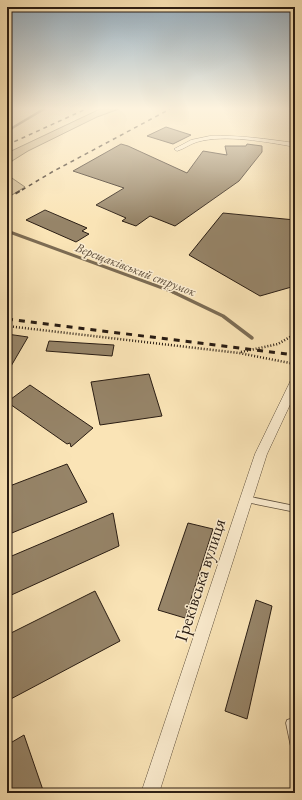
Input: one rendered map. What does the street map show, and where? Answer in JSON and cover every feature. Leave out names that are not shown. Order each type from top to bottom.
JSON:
[{"type":"street","points":[[177,149],[183,146]]},
{"type":"street","name":"Греківська вулиця","points":[[150,793],[261,454],[295,382]]},
{"type":"lane","points":[[246,499],[295,509]]},
{"type":"lane","points":[[290,723],[295,747]]},
{"type":"path","points":[[7,326],[238,353],[295,364]]},
{"type":"path","points":[[238,353],[278,344],[294,334]]},
{"type":"shaded area","points":[[21,146],[37,146],[28,151],[12,161],[7,169],[7,153]]},
{"type":"shaded area","points":[[7,169],[9,176],[25,187],[7,198]]},
{"type":"building","points":[[117,146],[129,146],[187,173],[203,151],[227,155],[225,146],[262,146],[262,152],[239,181],[175,226],[150,216],[136,226],[122,221],[126,218],[96,205],[124,188],[73,171]]},
{"type":"building","points":[[45,210],[87,228],[82,231],[89,234],[76,242],[26,220]]},
{"type":"building","points":[[223,213],[295,220],[295,286],[260,296],[189,255]]},
{"type":"building","points":[[7,334],[28,337],[7,373]]},
{"type":"building","points":[[49,341],[114,345],[112,356],[46,351]]},
{"type":"building","points":[[149,374],[162,416],[100,425],[91,382]]},
{"type":"building","points":[[30,385],[93,428],[71,447],[70,443],[67,444],[7,402]]},
{"type":"building","points":[[67,464],[87,502],[7,535],[7,487]]},
{"type":"building","points":[[113,513],[119,546],[7,597],[7,558]]},
{"type":"building","points":[[188,523],[213,529],[185,618],[158,610]]},
{"type":"building","points":[[95,591],[120,641],[7,701],[7,635]]},
{"type":"building","points":[[256,600],[272,606],[247,719],[225,711]]},
{"type":"building","points":[[24,735],[44,793],[7,793],[7,745]]},
{"type":"waterway","name":"Верещаківський струмок","points":[[7,231],[176,293]]},
{"type":"waterway","name":"Верещаківський струмок","points":[[173,292],[223,316],[252,338]]},
{"type":"railway","points":[[22,190],[100,146]]},
{"type":"railway","points":[[7,199],[23,189]]},
{"type":"railway","points":[[7,319],[295,355]]}]
